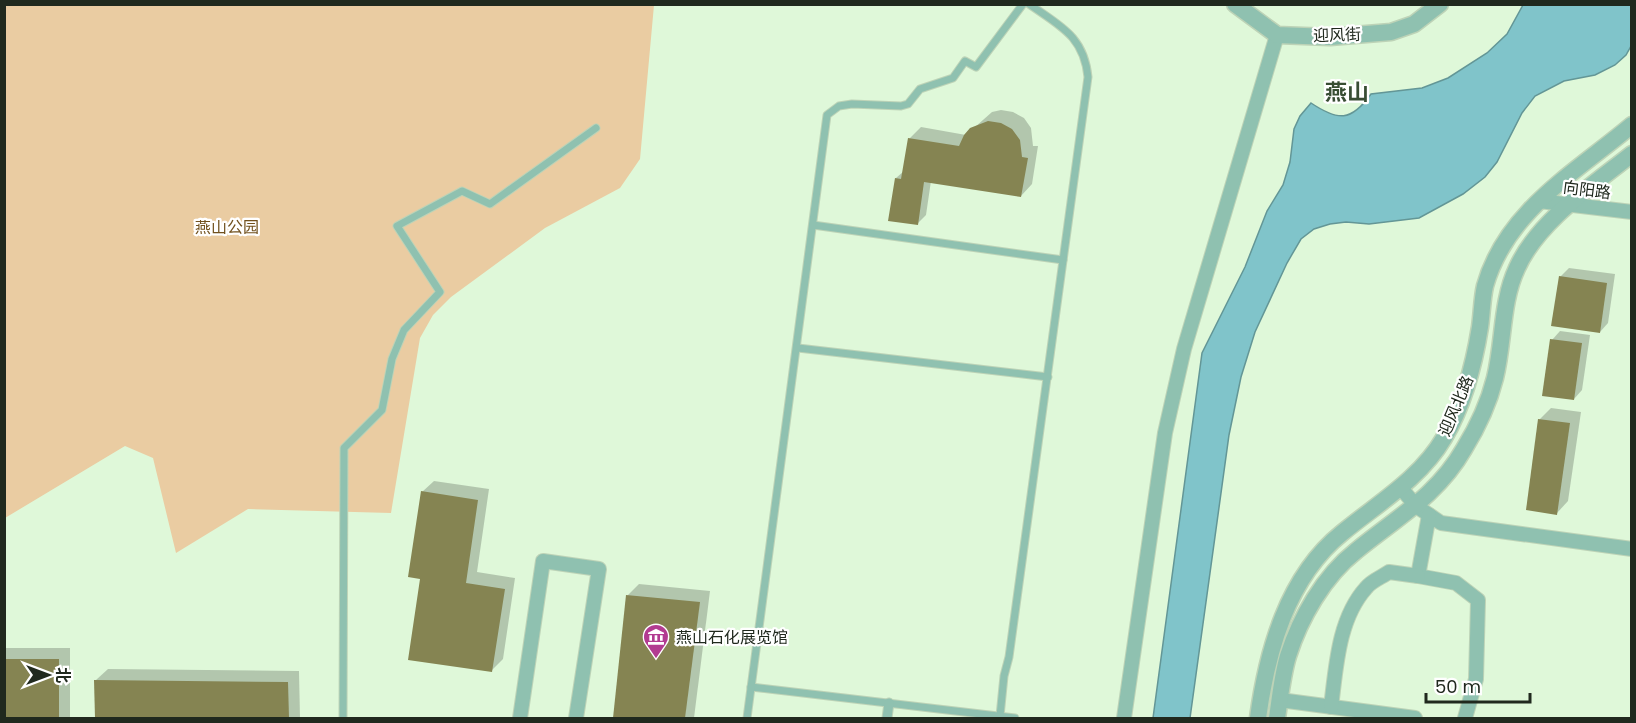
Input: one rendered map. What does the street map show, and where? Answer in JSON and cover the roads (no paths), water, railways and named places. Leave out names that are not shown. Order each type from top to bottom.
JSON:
[{"type":"street","points":[[1124,718],[1165,433],[1184,349],[1277,35],[1235,4]]},
{"type":"street","name":"迎风街","points":[[1277,35],[1330,37],[1391,32],[1414,24],[1440,4]]},
{"type":"street","name":"迎风北路","points":[[1258,718],[1271,650],[1299,583],[1318,555],[1339,535],[1401,488],[1443,440],[1459,407],[1473,365],[1485,287],[1498,254],[1521,218],[1632,124]]},
{"type":"street","name":"迎风北路","points":[[1277,718],[1288,656],[1317,596],[1354,552],[1423,511],[1441,480],[1464,450],[1494,379],[1508,295],[1517,267],[1535,237],[1570,204],[1632,154]]},
{"type":"street","name":"向阳路","points":[[1539,201],[1632,212]]},
{"type":"street","points":[[1401,488],[1423,511],[1441,523],[1632,549]]},
{"type":"street","points":[[1418,576],[1423,511]]},
{"type":"street","points":[[520,718],[543,561],[599,569],[576,718]]},
{"type":"street","points":[[1331,707],[1338,656],[1349,612],[1366,586],[1389,572],[1456,583],[1478,600],[1476,679],[1465,718]]},
{"type":"street","points":[[1280,700],[1415,718]]},
{"type":"street","points":[[886,718],[889,703]]},
{"type":"lane","points":[[747,718],[798,348],[827,115],[839,106],[852,104],[901,106],[908,104],[920,89],[953,78],[965,61],[976,67],[1023,4]]},
{"type":"lane","points":[[1000,716],[1088,77],[1080,46],[1070,33],[1029,4]]},
{"type":"lane","points":[[343,718],[344,448],[382,410],[392,359],[404,330],[440,292],[398,226],[462,191],[490,204],[596,128]]},
{"type":"lane","points":[[813,225],[1063,260]]},
{"type":"lane","points":[[798,348],[1048,376]]},
{"type":"lane","points":[[751,687],[1015,718]]},
{"type":"water","points":[[1523,5],[1631,5],[1631,46],[1626,55],[1615,65],[1595,75],[1564,81],[1535,96],[1522,113],[1497,162],[1485,177],[1463,194],[1419,218],[1369,224],[1346,222],[1330,224],[1314,229],[1301,239],[1287,263],[1255,332],[1241,377],[1229,435],[1190,718],[1153,718],[1202,353],[1245,267],[1267,211],[1283,185],[1290,162],[1294,129],[1300,116],[1311,103],[1329,113],[1344,116],[1357,110],[1371,94],[1422,88],[1448,78],[1487,53],[1507,34]]},
{"type":"place","name":"燕山石化展览馆","points":[[656,660]]},
{"type":"district","name":"燕山","points":[[1347,92]]},
{"type":"park label","name":"燕山公园","points":[[227,227]]}]
